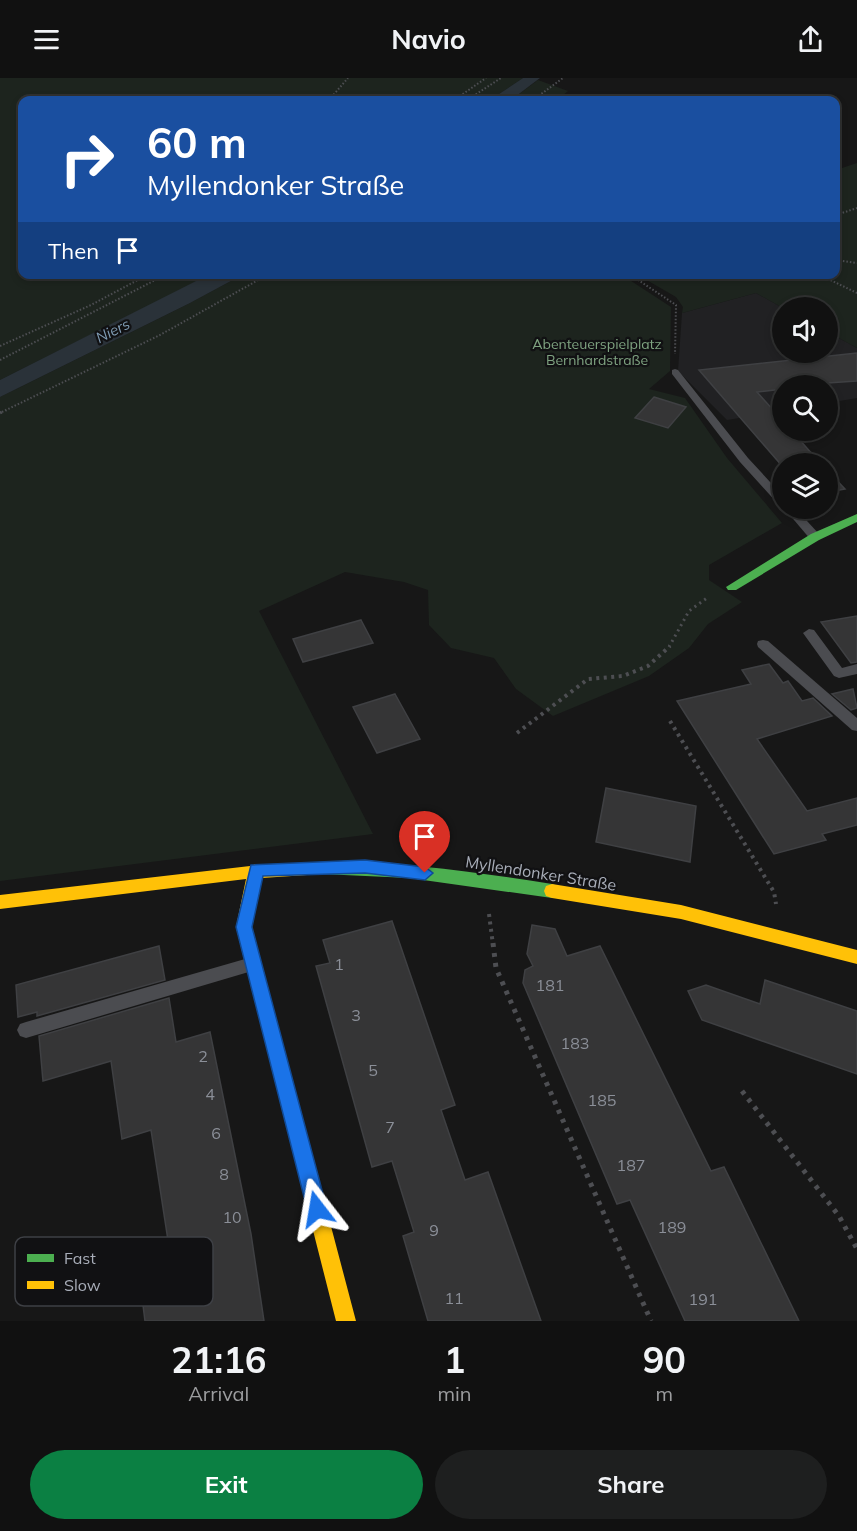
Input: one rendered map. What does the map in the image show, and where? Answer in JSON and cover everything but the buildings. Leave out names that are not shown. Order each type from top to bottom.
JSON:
[{"type":"street","points":[[732,587],[814,537],[857,518]]},
{"type":"street","name":"Myllendonker Straße","points":[[0,902],[81,895],[256,870],[365,867],[485,880],[681,912],[857,957]]},
{"type":"street","points":[[256,870],[244,927],[346,1321]]},
{"type":"lane","points":[[675,372],[744,460],[772,491]]},
{"type":"lane","points":[[798,519],[814,537]]},
{"type":"lane","points":[[809,633],[839,673],[856,670]]},
{"type":"lane","points":[[763,644],[857,726]]},
{"type":"lane","points":[[26,1030],[254,964]]},
{"type":"path","points":[[332,96],[348,78]]},
{"type":"path","points":[[460,96],[486,78]]},
{"type":"path","points":[[473,96],[501,78]]},
{"type":"path","points":[[538,96],[563,78]]},
{"type":"path","points":[[840,214],[857,208]]},
{"type":"path","points":[[840,261],[857,263]]},
{"type":"path","points":[[0,346],[91,305],[140,279]]},
{"type":"path","points":[[0,360],[157,279]]},
{"type":"path","points":[[0,413],[160,335],[260,279]]},
{"type":"path","points":[[637,279],[676,305],[675,372]]},
{"type":"path","points":[[829,279],[857,292]]},
{"type":"path","points":[[517,733],[588,679],[623,676],[648,666],[664,654],[677,638],[689,611],[700,602],[732,587]]},
{"type":"path","points":[[670,721],[774,892],[779,937]]},
{"type":"path","points":[[485,880],[496,968],[651,1321]]},
{"type":"path","points":[[742,1091],[839,1216],[857,1249]]},
{"type":"shaded area","points":[[756,293],[772,302],[772,363],[838,363],[838,338],[857,348],[857,398],[838,401],[838,375],[772,375],[772,413],[727,420],[678,371],[682,313]]},
{"type":"green space","points":[[0,78],[523,78],[496,96],[18,96],[18,279],[202,279],[0,380]]},
{"type":"green space","points":[[538,80],[568,91],[562,96],[516,96]]},
{"type":"green space","points":[[857,163],[857,348],[838,338],[838,297],[772,297],[772,302],[756,293],[682,313],[683,307],[676,297],[645,279],[840,279],[840,169]]},
{"type":"green space","name":"Abenteuerspielplatz Bernhardstraße","points":[[235,279],[628,279],[671,307],[670,371],[649,389],[685,398],[727,458],[772,511],[772,519],[779,519],[782,523],[709,565],[709,580],[742,602],[708,624],[689,648],[649,676],[553,716],[516,689],[494,658],[451,648],[429,625],[428,590],[404,582],[345,572],[259,611],[373,834],[0,881],[0,397]]},
{"type":"water","points":[[523,78],[540,78],[516,96],[496,96]]},
{"type":"water","name":"Niers","points":[[200,279],[235,279],[0,397],[0,380]]},
{"type":"traffic: fast","points":[[732,587],[815,537],[857,518]]},
{"type":"traffic: fast","points":[[322,868],[409,871],[552,891]]},
{"type":"traffic: slow","points":[[0,902],[241,873],[322,868]]},
{"type":"traffic: slow","points":[[256,870],[244,927],[346,1321]]},
{"type":"traffic: slow","points":[[552,891],[681,912],[857,957]]},
{"type":"route","points":[[317,1209],[244,927],[256,870],[365,867],[425,873]]}]
